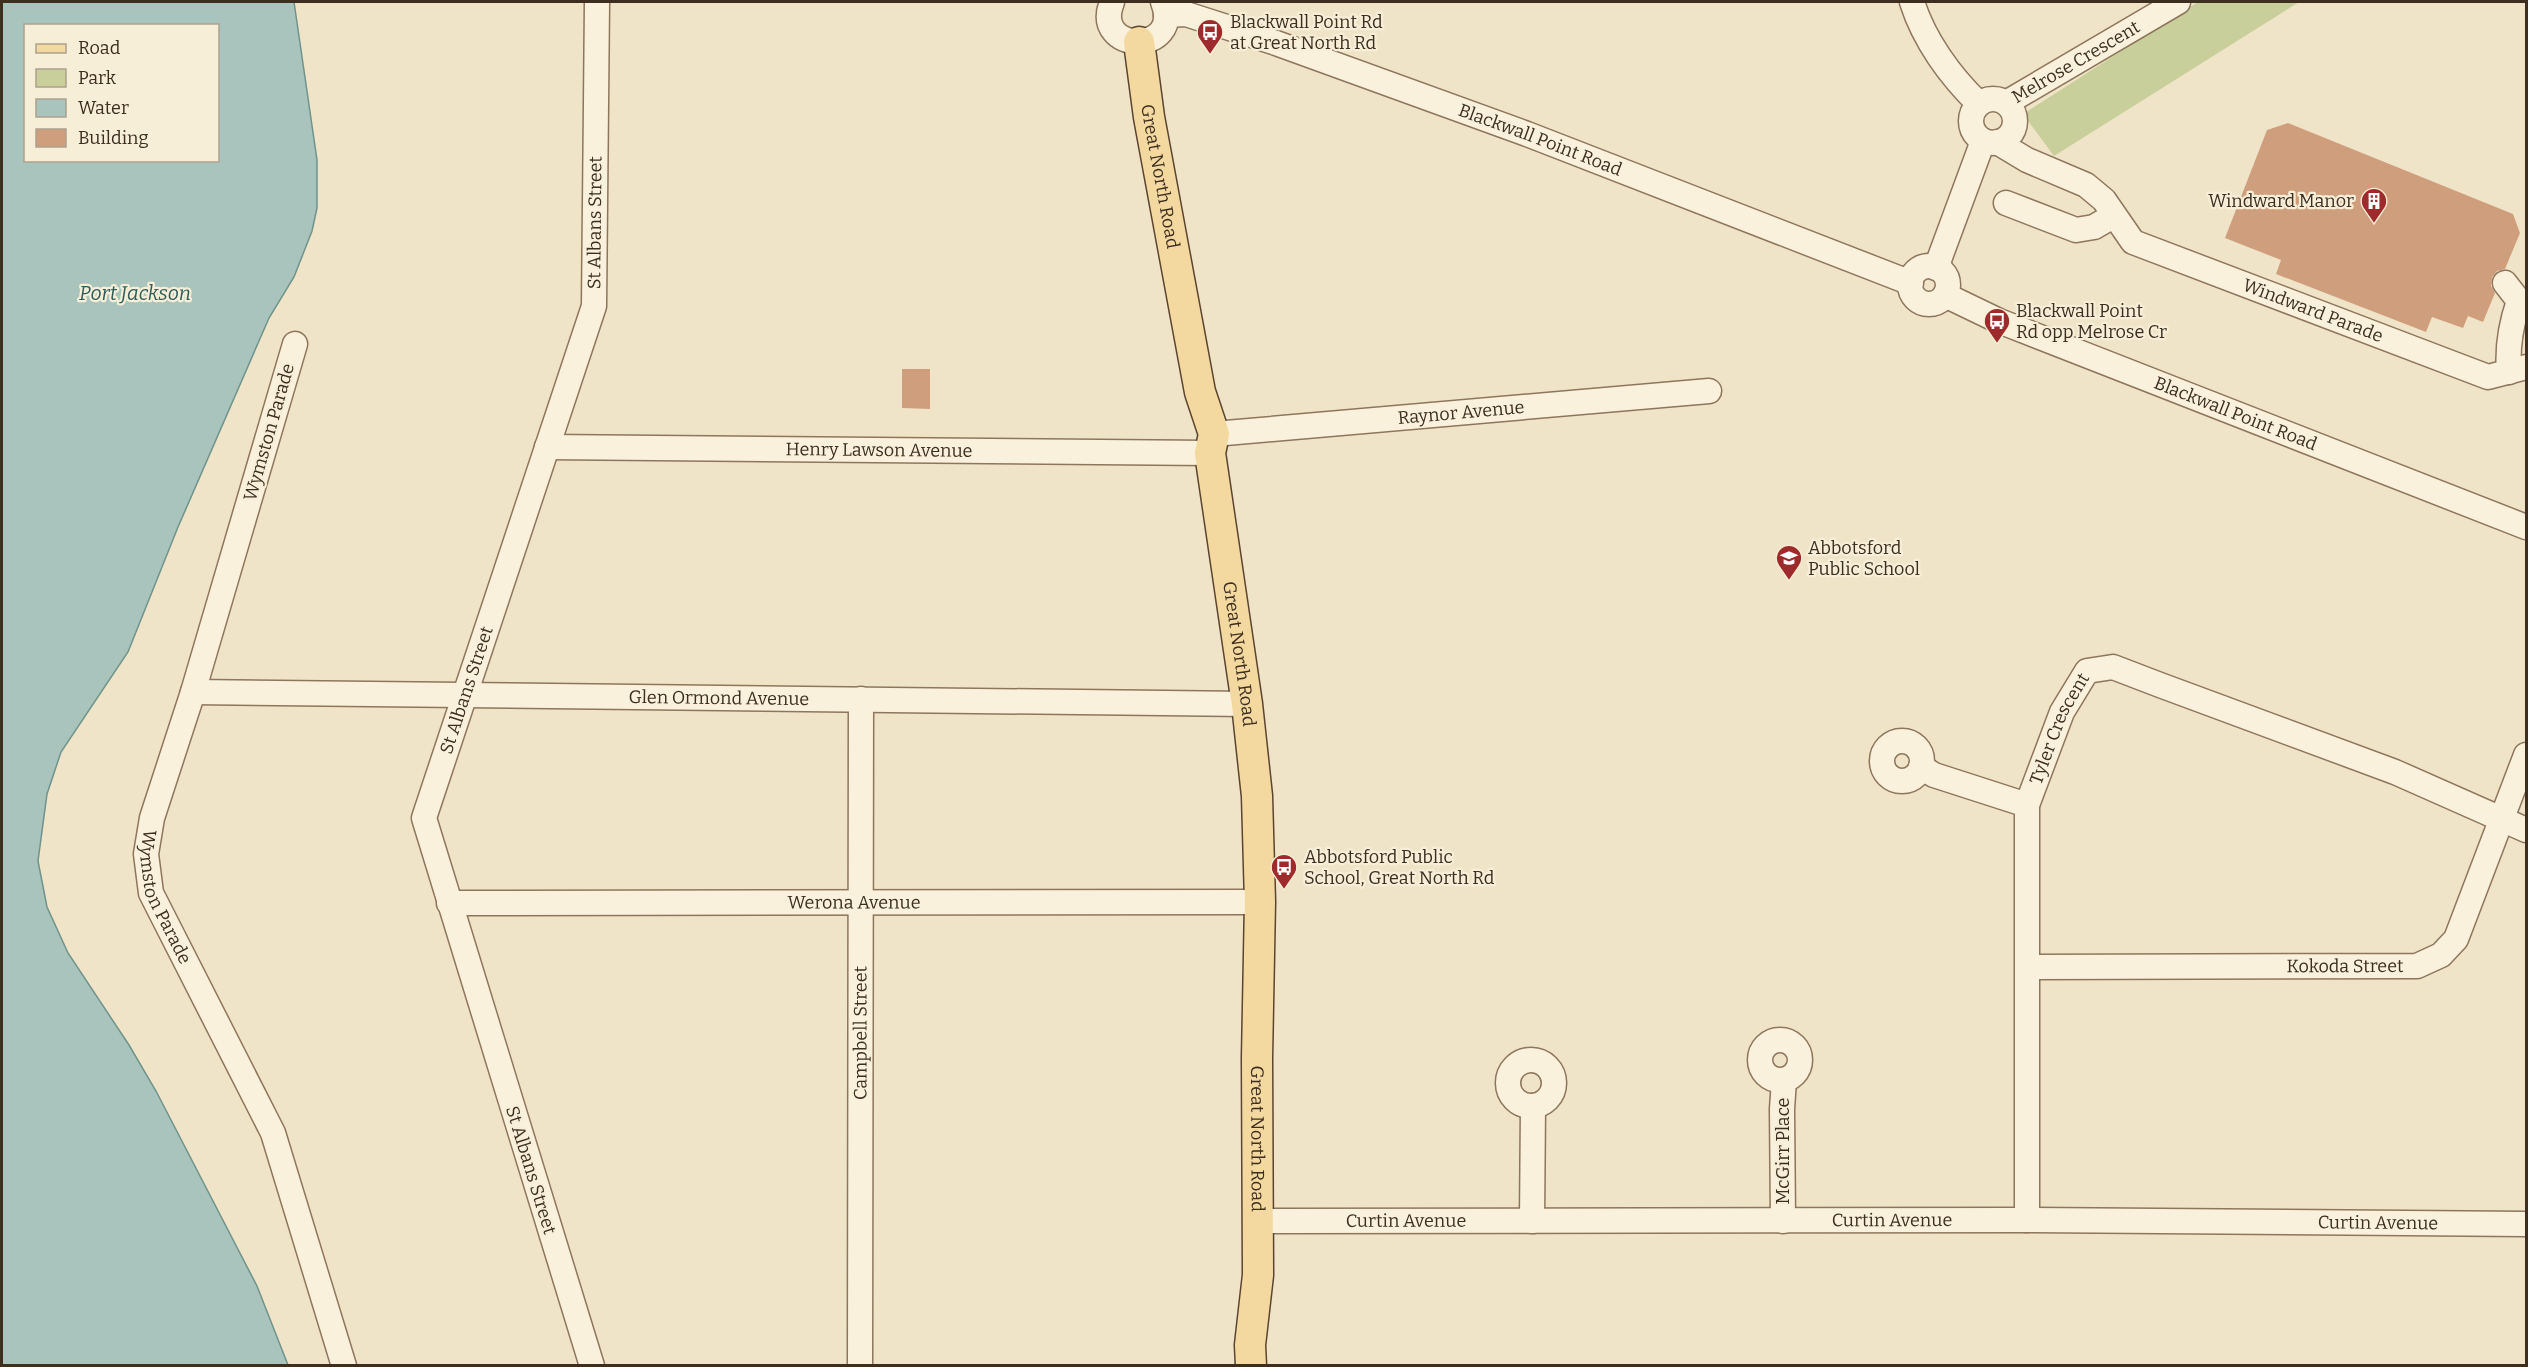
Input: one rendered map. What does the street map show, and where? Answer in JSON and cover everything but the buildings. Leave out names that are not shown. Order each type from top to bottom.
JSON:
[{"type":"main road","name":"Great North Road","points":[[1139,42],[1147,106],[1200,392],[1212,444],[1257,796],[1260,902],[1257,1058],[1258,1275],[1268,1365]]},
{"type":"main road","name":"Great North Road","points":[[1251,1365],[1250,1346],[1258,1275]]},
{"type":"street","name":"St Albans Street","points":[[592,1365],[423,818],[594,306],[597,2]]},
{"type":"street","points":[[1112,2],[1109,16],[1113,28],[1121,38],[1139,42],[1149,40],[1158,34],[1164,25],[1165,8]]},
{"type":"street","points":[[1912,2],[1917,20],[1937,54],[1978,104]]},
{"type":"street","name":"Melrose Crescent","points":[[2006,104],[2178,2]]},
{"type":"street","name":"Blackwall Point Road","points":[[1165,8],[1276,43],[1527,134],[1911,283]]},
{"type":"street","points":[[1936,268],[1990,142],[2009,135],[2013,129],[2014,116],[2006,104],[1992,99],[1978,104],[1971,116],[1973,130],[1990,142]]},
{"type":"street","name":"Windward Parade","points":[[1990,142],[2086,185],[2104,200],[2133,242],[2488,377],[2518,370]]},
{"type":"street","points":[[2006,203],[2076,230],[2094,227],[2113,216]]},
{"type":"street","points":[[1930,266],[1936,268],[1947,279],[1945,295],[1932,304],[1920,302],[1913,294],[1911,283],[1920,269],[1930,266]]},
{"type":"street","points":[[2505,283],[2519,301],[2512,321],[2508,359],[2518,370]]},
{"type":"street","name":"Blackwall Point Road","points":[[1945,295],[1999,321],[2526,527]]},
{"type":"street","name":"Wymston Parade","points":[[295,344],[193,692],[152,818],[146,854],[151,893],[273,1133],[344,1365]]},
{"type":"street","name":"Raynor Avenue","points":[[1212,444],[1709,391]]},
{"type":"street","name":"Henry Lawson Avenue","points":[[547,447],[1212,444]]},
{"type":"street","name":"Tyler Crescent","points":[[2028,1220],[2027,805],[2062,712],[2087,671],[2113,668],[2395,772],[2526,830]]},
{"type":"street","name":"Glen Ormond Avenue","points":[[193,692],[1247,704]]},
{"type":"street","name":"Campbell Street","points":[[860,1365],[861,699]]},
{"type":"street","name":"Kokoda Street","points":[[2028,967],[2417,966],[2441,955],[2456,939],[2526,755]]},
{"type":"street","points":[[1921,767],[1934,775],[2027,805]]},
{"type":"street","name":"Werona Avenue","points":[[449,903],[1260,902]]},
{"type":"street","name":"McGirr Place","points":[[1783,1221],[1784,1080]]},
{"type":"street","points":[[1532,1221],[1533,1106]]},
{"type":"street","name":"Curtin Avenue","points":[[1258,1221],[2028,1220],[2526,1224]]},
{"type":"green space","points":[[2198,2],[2299,2],[2054,156],[2023,114]]},
{"type":"water","name":"Port Jackson","points":[[2,2],[294,2],[317,160],[317,208],[312,231],[294,277],[269,318],[178,527],[128,652],[61,752],[47,794],[38,861],[47,907],[68,953],[129,1045],[156,1091],[257,1286],[288,1365],[2,1365]]},
{"type":"place","name":"Blackwall Point Rd at Great North Rd","points":[[1210,55]]},
{"type":"place","name":"Windward Manor","points":[[2374,224]]},
{"type":"place","name":"Blackwall Point Rd opp Melrose Cr","points":[[1997,344]]},
{"type":"place","name":"Abbotsford Public School","points":[[1789,581]]},
{"type":"place","name":"Abbotsford Public School, Great North Rd","points":[[1284,890]]}]
